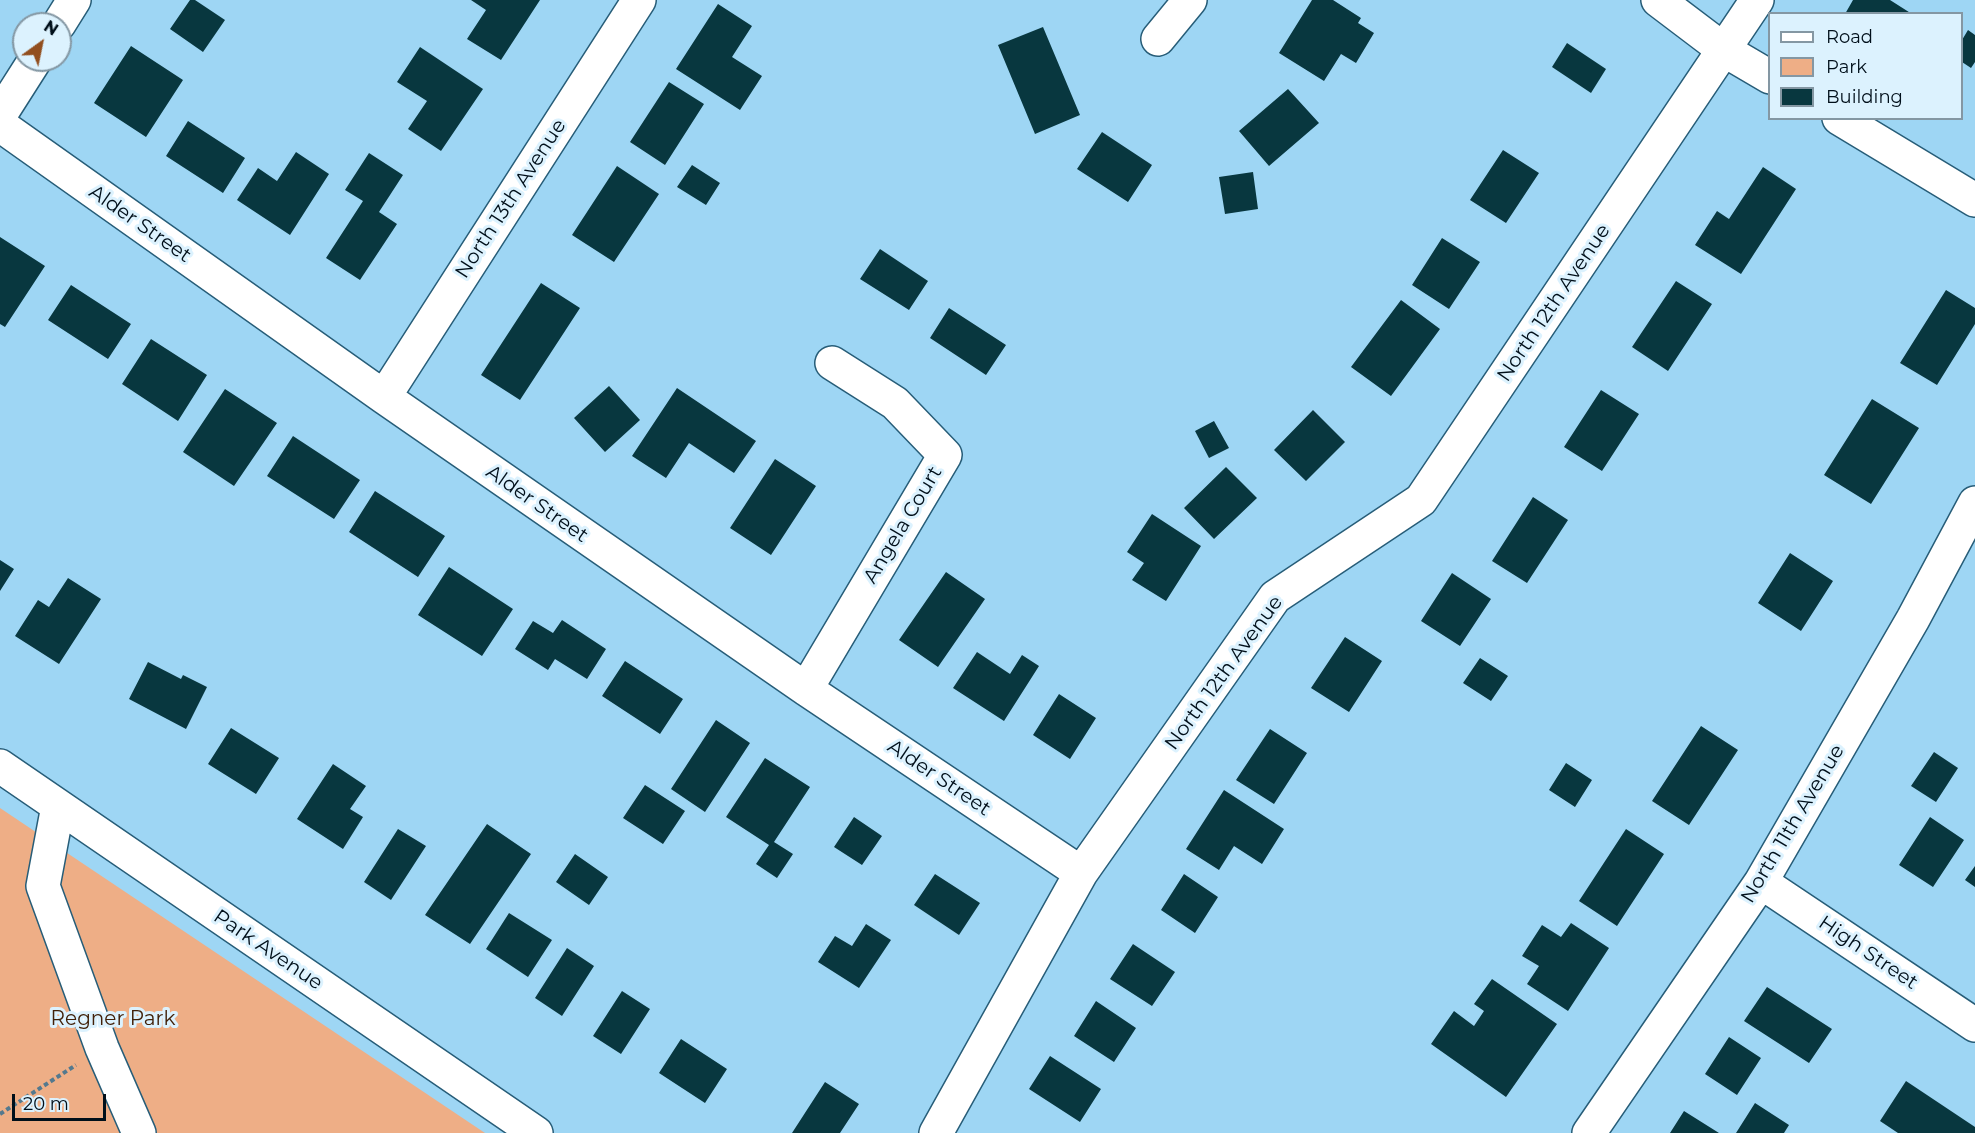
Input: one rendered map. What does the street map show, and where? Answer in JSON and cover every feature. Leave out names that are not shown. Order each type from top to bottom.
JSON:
[{"type":"street","name":"North 13th Avenue","points":[[384,398],[639,0]]},
{"type":"street","points":[[1158,39],[1190,0]]},
{"type":"street","points":[[1658,0],[1724,50],[1768,76]]},
{"type":"street","name":"North 12th Avenue","points":[[936,1133],[1081,873],[1275,597],[1421,500],[1757,0]]},
{"type":"street","points":[[0,115],[28,72]]},
{"type":"street","points":[[1842,120],[1975,200]]},
{"type":"street","name":"Alder Street","points":[[0,126],[384,398],[806,689],[1081,873]]},
{"type":"street","name":"Angela Court","points":[[806,689],[945,455],[896,403],[832,363]]},
{"type":"street","name":"North 11th Avenue","points":[[1589,1133],[1761,882],[1913,619],[1975,503]]},
{"type":"street","name":"Park Avenue","points":[[0,766],[536,1133]]},
{"type":"street","points":[[58,806],[43,885],[102,1048],[139,1133]]},
{"type":"street","name":"High Street","points":[[1761,882],[1975,1025]]},
{"type":"path","points":[[0,1114],[102,1048]]},
{"type":"green space","name":"Regner Park","points":[[0,808],[485,1133],[0,1133]]},
{"type":"building","points":[[190,0],[195,0],[225,20],[203,52],[170,29]]},
{"type":"building","points":[[471,0],[540,0],[501,60],[467,39],[486,10]]},
{"type":"building","points":[[1312,0],[1333,0],[1361,18],[1358,23],[1374,33],[1356,63],[1341,54],[1324,81],[1279,53]]},
{"type":"building","points":[[1853,0],[1890,0],[1909,12],[1846,12]]},
{"type":"building","points":[[718,4],[752,26],[732,57],[762,76],[740,110],[676,69]]},
{"type":"building","points":[[1043,27],[1080,115],[1035,134],[998,45]]},
{"type":"building","points":[[1968,30],[1975,35],[1975,62],[1971,68],[1963,63],[1963,38]]},
{"type":"building","points":[[1567,43],[1606,69],[1591,93],[1552,67]]},
{"type":"building","points":[[131,46],[183,80],[146,137],[94,103]]},
{"type":"building","points":[[420,47],[483,89],[441,151],[408,129],[427,101],[397,82]]},
{"type":"building","points":[[669,82],[704,104],[665,165],[630,142]]},
{"type":"building","points":[[1288,89],[1319,123],[1269,166],[1239,131]]},
{"type":"building","points":[[188,121],[245,158],[223,193],[166,156]]},
{"type":"building","points":[[1102,132],[1152,165],[1128,202],[1077,169]]},
{"type":"building","points":[[1503,150],[1539,173],[1506,223],[1470,200]]},
{"type":"building","points":[[296,152],[329,174],[290,235],[237,200],[258,168],[277,181]]},
{"type":"building","points":[[369,153],[403,175],[379,212],[397,224],[360,280],[326,258],[363,201],[345,190]]},
{"type":"building","points":[[692,165],[720,183],[706,205],[677,187]]},
{"type":"building","points":[[617,166],[659,194],[614,262],[572,235]]},
{"type":"building","points":[[1763,167],[1796,189],[1741,274],[1695,245],[1717,211],[1729,219]]},
{"type":"building","points":[[1253,172],[1258,209],[1225,214],[1219,177]]},
{"type":"building","points":[[0,237],[45,266],[5,327],[0,324]]},
{"type":"building","points":[[1442,238],[1480,262],[1449,309],[1412,285]]},
{"type":"building","points":[[880,249],[928,281],[909,310],[860,279]]},
{"type":"building","points":[[1676,281],[1712,304],[1668,371],[1632,347]]},
{"type":"building","points":[[541,283],[580,308],[520,400],[481,375]]},
{"type":"building","points":[[71,285],[131,324],[108,359],[48,320]]},
{"type":"building","points":[[1946,290],[1975,308],[1975,324],[1937,385],[1900,363]]},
{"type":"building","points":[[1401,300],[1440,329],[1391,396],[1351,367]]},
{"type":"building","points":[[949,308],[1006,345],[986,375],[930,338]]},
{"type":"building","points":[[151,339],[207,375],[178,421],[122,384]]},
{"type":"building","points":[[609,386],[640,420],[605,452],[574,418]]},
{"type":"building","points":[[677,388],[756,441],[734,473],[689,443],[666,478],[632,456]]},
{"type":"building","points":[[225,389],[277,423],[234,486],[183,452]]},
{"type":"building","points":[[1601,390],[1639,414],[1602,471],[1564,447]]},
{"type":"building","points":[[1872,399],[1919,428],[1871,504],[1824,475]]},
{"type":"building","points":[[1313,410],[1345,442],[1306,481],[1274,450]]},
{"type":"building","points":[[1214,421],[1229,448],[1209,458],[1195,431]]},
{"type":"building","points":[[293,436],[360,480],[334,519],[267,476]]},
{"type":"building","points":[[775,459],[816,486],[771,555],[730,528]]},
{"type":"building","points":[[1226,467],[1257,498],[1214,539],[1184,508]]},
{"type":"building","points":[[375,491],[445,536],[418,577],[349,532]]},
{"type":"building","points":[[1533,497],[1568,520],[1527,583],[1492,561]]},
{"type":"building","points":[[1152,514],[1201,546],[1166,601],[1132,580],[1144,563],[1127,552]]},
{"type":"building","points":[[1790,553],[1833,581],[1801,631],[1758,603]]},
{"type":"building","points":[[0,560],[14,569],[0,591]]},
{"type":"building","points":[[449,567],[513,609],[482,656],[418,615]]},
{"type":"building","points":[[946,572],[985,599],[938,667],[899,640]]},
{"type":"building","points":[[1452,573],[1491,599],[1460,646],[1421,621]]},
{"type":"building","points":[[68,578],[101,599],[59,664],[15,636],[38,600],[49,607]]},
{"type":"building","points":[[562,620],[606,649],[587,679],[555,659],[548,670],[515,649],[533,621],[553,633]]},
{"type":"building","points":[[1345,637],[1382,661],[1349,712],[1311,688]]},
{"type":"building","points":[[977,652],[1010,674],[1022,655],[1039,666],[1004,721],[953,688]]},
{"type":"building","points":[[1480,658],[1508,676],[1491,701],[1463,683]]},
{"type":"building","points":[[625,661],[683,699],[660,734],[602,696]]},
{"type":"building","points":[[148,662],[181,679],[183,675],[207,687],[186,729],[129,699]]},
{"type":"building","points":[[1059,694],[1096,718],[1070,759],[1033,735]]},
{"type":"building","points":[[716,720],[750,743],[705,812],[671,789]]},
{"type":"building","points":[[1701,726],[1738,750],[1689,825],[1652,801]]},
{"type":"building","points":[[231,728],[279,758],[256,794],[208,764]]},
{"type":"building","points":[[1270,729],[1307,753],[1274,804],[1236,780]]},
{"type":"building","points":[[1934,752],[1958,768],[1936,802],[1911,786]]},
{"type":"building","points":[[765,758],[810,787],[774,842],[793,854],[777,878],[756,864],[769,845],[726,817]]},
{"type":"building","points":[[1566,763],[1592,780],[1575,807],[1549,790]]},
{"type":"building","points":[[333,764],[366,786],[350,809],[363,817],[343,849],[297,819]]},
{"type":"building","points":[[645,785],[685,811],[663,844],[623,818]]},
{"type":"building","points":[[1224,790],[1284,829],[1262,864],[1234,846],[1219,870],[1186,849]]},
{"type":"building","points":[[854,817],[882,836],[862,865],[834,847]]},
{"type":"building","points":[[1930,817],[1964,840],[1933,887],[1899,865]]},
{"type":"building","points":[[487,824],[531,854],[470,944],[425,915]]},
{"type":"building","points":[[398,829],[426,846],[391,900],[364,882]]},
{"type":"building","points":[[1626,829],[1664,854],[1617,926],[1579,901]]},
{"type":"building","points":[[575,854],[608,877],[589,905],[556,882]]},
{"type":"building","points":[[1975,866],[1975,887],[1965,880]]},
{"type":"building","points":[[935,874],[980,903],[959,935],[914,905]]},
{"type":"building","points":[[1184,874],[1218,897],[1195,933],[1161,910]]},
{"type":"building","points":[[509,913],[552,940],[528,977],[486,949]]},
{"type":"building","points":[[1571,923],[1609,948],[1568,1011],[1527,984],[1539,966],[1522,956],[1542,925],[1561,937]]},
{"type":"building","points":[[866,924],[891,940],[859,988],[818,962],[835,936],[852,946]]},
{"type":"building","points":[[1133,944],[1175,972],[1152,1006],[1110,979]]},
{"type":"building","points":[[567,948],[594,966],[562,1016],[535,998]]},
{"type":"building","points":[[1492,979],[1557,1024],[1506,1097],[1431,1044],[1454,1011],[1474,1026],[1484,1011],[1474,1004]]},
{"type":"building","points":[[1767,987],[1832,1029],[1809,1063],[1744,1021]]},
{"type":"building","points":[[622,991],[650,1009],[621,1054],[593,1036]]},
{"type":"building","points":[[1096,1001],[1136,1028],[1114,1062],[1074,1036]]},
{"type":"building","points":[[1729,1037],[1761,1058],[1737,1095],[1705,1074]]},
{"type":"building","points":[[681,1039],[727,1069],[705,1103],[659,1073]]},
{"type":"building","points":[[1050,1056],[1101,1089],[1080,1122],[1029,1089]]},
{"type":"building","points":[[1906,1081],[1975,1127],[1975,1133],[1898,1133],[1880,1121]]},
{"type":"building","points":[[825,1082],[859,1104],[840,1133],[792,1133]]},
{"type":"building","points":[[1755,1103],[1789,1125],[1784,1133],[1736,1133]]},
{"type":"building","points":[[1684,1111],[1719,1133],[1670,1133]]}]
